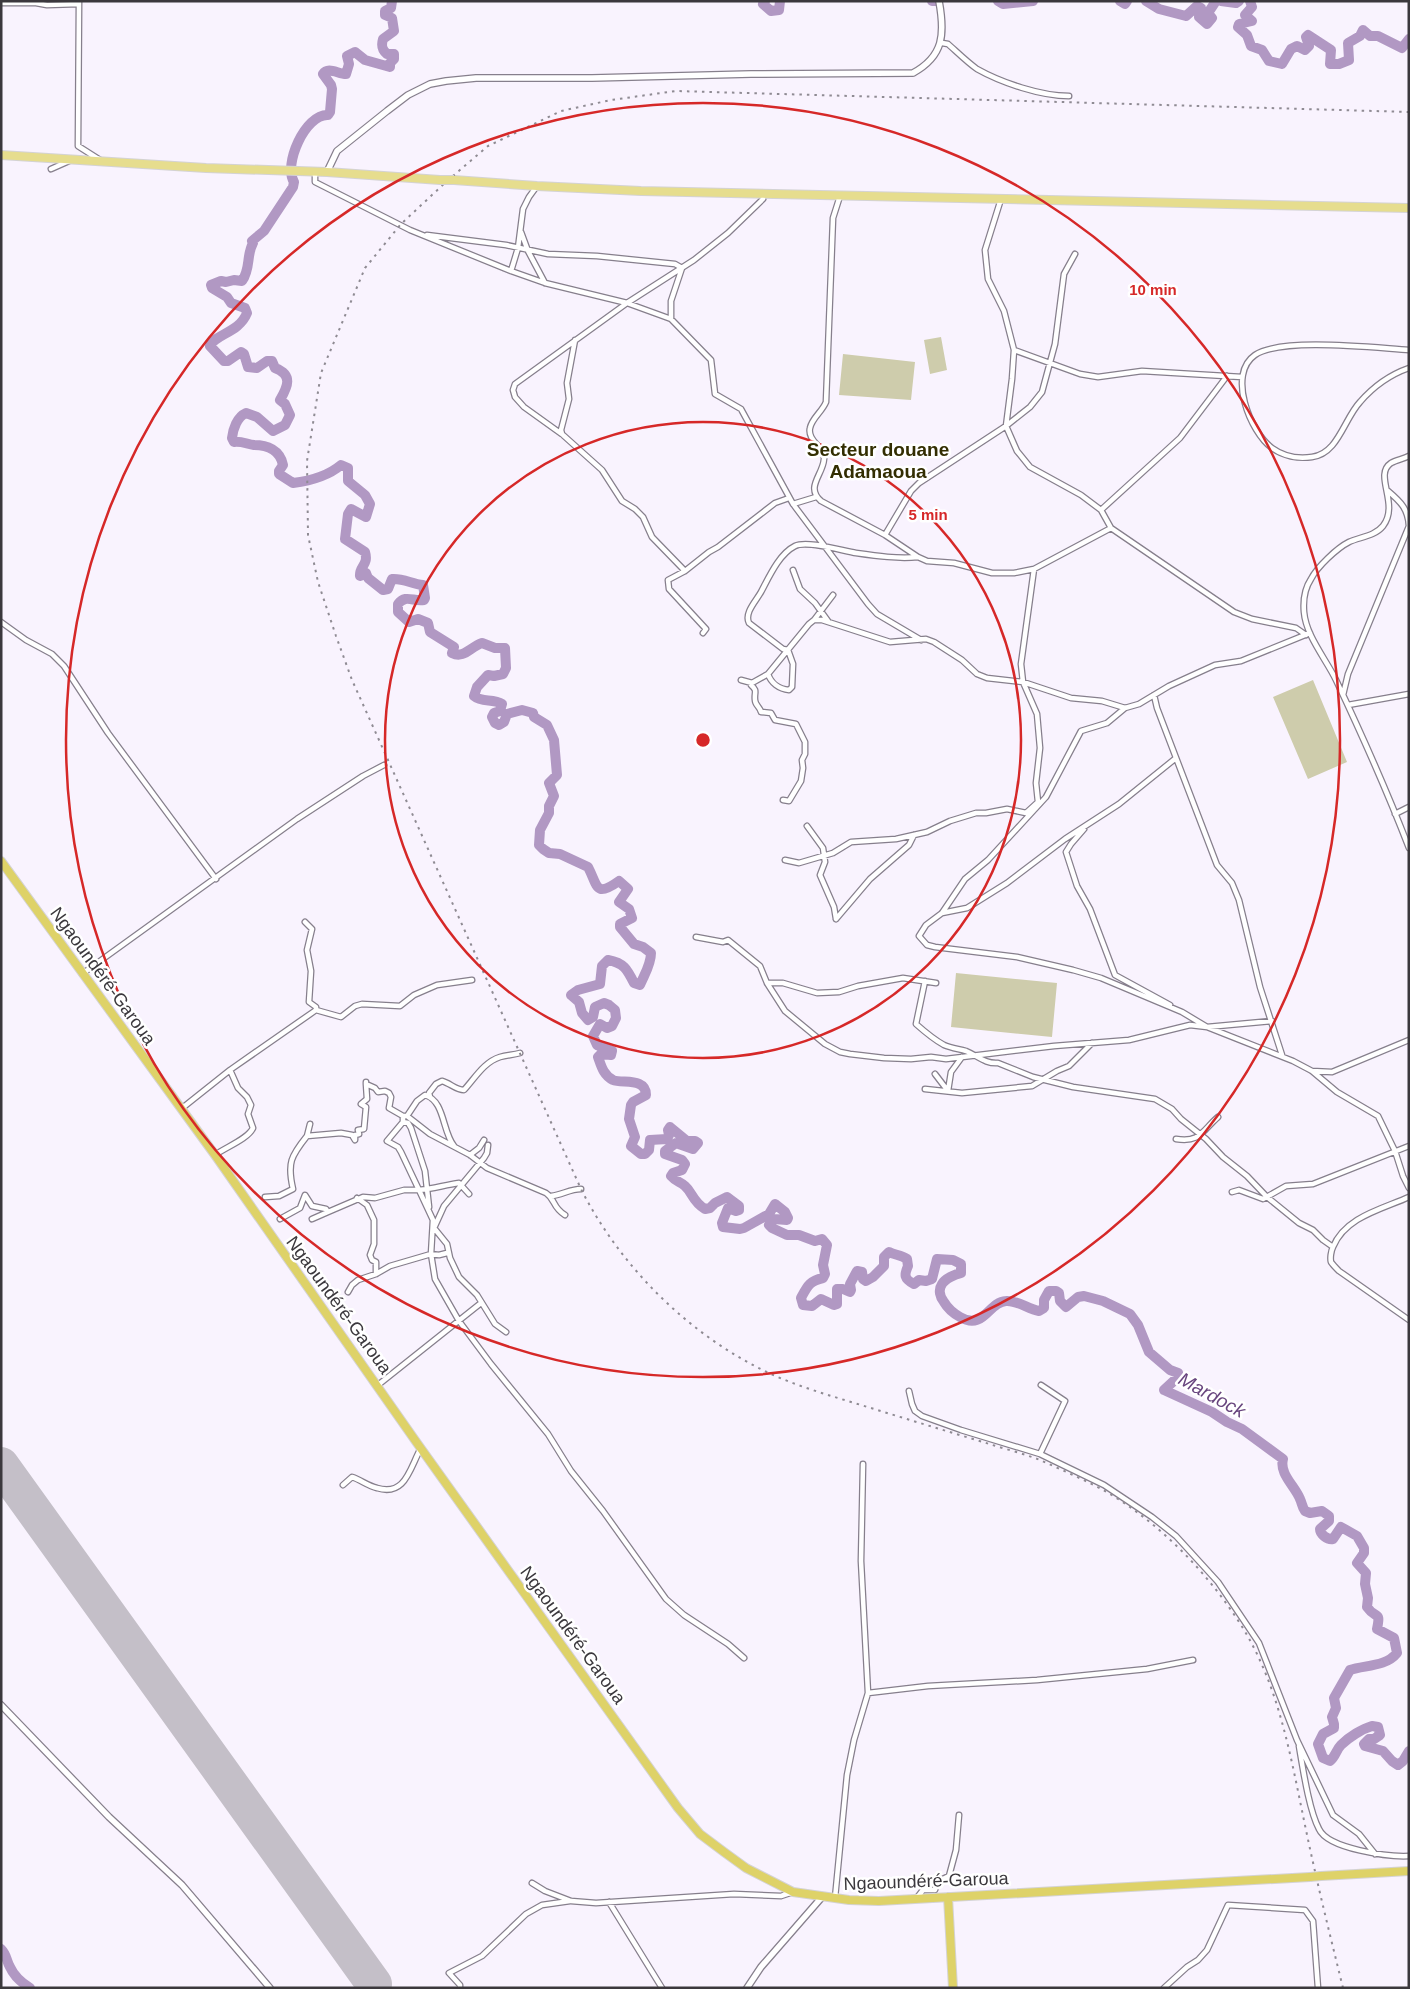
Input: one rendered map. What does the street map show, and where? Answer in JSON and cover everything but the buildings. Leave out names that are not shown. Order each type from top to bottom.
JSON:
[{"type":"highway","name":"Ngaoundéré-Garoua","points":[[1,861],[180,1110],[215,1155],[678,1808],[700,1834],[746,1868],[792,1892],[822,1897],[879,1901],[1409,1871]]},
{"type":"highway","points":[[948,1897],[953,1988]]},
{"type":"main road","points":[[1,155],[206,168],[270,168],[642,191],[1409,208]]},
{"type":"street","points":[[1,3],[36,3],[47,5],[79,2],[78,146],[102,161]]},
{"type":"street","points":[[327,172],[338,151],[348,142],[408,95],[430,84],[476,78],[913,73],[924,67],[936,55],[942,43],[940,3]]},
{"type":"street","points":[[942,43],[948,44],[976,68],[991,75],[1044,94],[1069,96]]},
{"type":"street","points":[[52,169],[74,159]]},
{"type":"street","points":[[313,171],[315,182],[420,234],[511,272],[545,283],[627,303],[671,319],[710,360],[715,394],[741,409],[789,498],[868,604],[877,614],[920,640]]},
{"type":"street","points":[[511,272],[518,248],[523,209],[537,186]]},
{"type":"street","points":[[840,195],[833,218],[826,402],[810,427],[810,434],[824,458],[814,491],[816,496],[821,501],[885,534],[918,557],[927,561],[954,563],[992,573],[1014,573],[1034,569],[1111,528]]},
{"type":"street","points":[[684,571],[652,536],[643,517],[635,509],[622,501],[602,470],[563,434],[524,406],[515,397],[513,390],[515,384],[575,340],[627,303],[694,260],[728,233],[762,199]]},
{"type":"street","points":[[1001,199],[985,250],[988,279],[1004,311],[1014,350],[1006,426],[1016,451],[1030,467],[1081,495],[1101,510],[1111,528],[1234,612],[1252,620],[1296,628],[1308,634]]},
{"type":"street","points":[[520,230],[528,251],[545,283]]},
{"type":"street","points":[[420,234],[548,254],[638,260],[675,264],[682,268]]},
{"type":"street","points":[[885,534],[911,491],[920,483],[1006,426],[1030,407],[1042,392],[1055,344],[1064,274],[1075,254]]},
{"type":"street","points":[[671,319],[672,301],[682,268]]},
{"type":"street","points":[[563,434],[561,430],[569,400],[567,383],[575,340]]},
{"type":"street","points":[[1409,350],[1304,344],[1279,348],[1255,355],[1246,364],[1242,377],[1246,408],[1257,432],[1272,448],[1291,457],[1313,457],[1331,448],[1358,404],[1377,386],[1394,374],[1409,368]]},
{"type":"street","points":[[1014,350],[1080,374],[1098,377],[1142,371],[1242,377]]},
{"type":"street","points":[[1101,510],[1180,438],[1227,376]]},
{"type":"street","points":[[1409,456],[1391,463],[1385,470],[1383,479],[1388,491],[1390,514],[1381,528],[1374,533],[1347,543],[1320,566],[1310,579],[1304,592],[1304,612],[1308,634],[1343,695],[1409,848]]},
{"type":"street","points":[[1343,695],[1348,674],[1408,526],[1408,517],[1403,504],[1388,491]]},
{"type":"street","points":[[793,504],[816,496]]},
{"type":"street","points":[[703,633],[706,629],[669,589],[667,585],[668,580],[684,571],[775,503],[789,498]]},
{"type":"street","points":[[768,674],[771,681],[784,690],[789,690],[792,687],[793,664],[788,650],[749,623],[748,613],[774,568],[796,545],[905,558],[918,557]]},
{"type":"street","points":[[785,860],[799,863],[833,853],[851,842],[896,839],[927,832],[950,820],[976,812],[986,813],[1007,809],[1026,813],[1038,802],[1036,783],[1040,748],[1037,714],[1021,672],[1022,649],[1034,569]]},
{"type":"street","points":[[793,570],[800,589],[828,621]]},
{"type":"street","points":[[740,680],[752,683],[768,674],[801,632],[821,612],[824,605],[833,595]]},
{"type":"street","points":[[814,620],[828,621],[890,642],[920,640],[934,642],[962,660],[977,674],[1001,680],[1024,682],[1071,698],[1102,701],[1125,708]]},
{"type":"street","points":[[1,622],[26,640],[52,654],[64,666],[114,741],[216,879]]},
{"type":"street","points":[[1182,1012],[1101,978],[1057,965],[1003,955],[927,945],[919,936],[921,930],[942,913],[965,879],[988,860],[1046,796],[1081,732],[1107,723],[1125,708],[1139,704],[1215,665],[1241,661],[1308,634]]},
{"type":"street","points":[[752,683],[751,685],[755,688],[756,693],[754,698],[761,712],[771,713],[775,720],[796,724],[805,742],[801,781],[789,801],[783,800]]},
{"type":"street","points":[[1348,706],[1409,694]]},
{"type":"street","points":[[1154,695],[1157,708],[1217,865],[1232,883],[1239,900],[1260,987],[1282,1055]]},
{"type":"street","points":[[942,913],[966,908],[1007,883],[1090,822],[1118,804],[1176,758]]},
{"type":"street","points":[[82,974],[298,819],[363,776],[384,765]]},
{"type":"street","points":[[1395,814],[1409,807]]},
{"type":"street","points":[[1090,822],[1070,844],[1066,852],[1077,886],[1090,909],[1115,976],[1207,1027],[1282,1055],[1312,1071],[1337,1092],[1378,1116],[1395,1151],[1409,1188]]},
{"type":"street","points":[[807,826],[821,844],[825,862],[820,875],[834,907],[836,919],[870,879],[909,845],[914,835]]},
{"type":"street","points":[[305,922],[312,929],[307,950],[311,971],[310,1002],[316,1007],[316,1010],[340,1017],[355,1006],[362,1004],[400,1006],[414,995],[437,985],[472,980]]},
{"type":"street","points":[[696,937],[723,942],[728,940],[760,966],[767,983],[784,1011],[803,1028],[840,1052],[884,1058],[946,1058],[1144,1037],[1190,1025],[1207,1027],[1272,1021]]},
{"type":"street","points":[[767,983],[783,983],[817,992],[838,992],[864,984],[903,978],[936,983]]},
{"type":"street","points":[[925,981],[916,1024],[931,1037],[945,1045],[974,1055],[982,1061],[992,1064],[998,1063],[1042,1080],[1086,1090],[1110,1091],[1125,1096],[1155,1099],[1172,1108],[1222,1157],[1247,1176],[1267,1197],[1333,1247]]},
{"type":"street","points":[[180,1110],[230,1070],[316,1010]]},
{"type":"street","points":[[1312,1071],[1332,1072],[1409,1040]]},
{"type":"street","points":[[925,1089],[962,1093],[1032,1086],[1069,1066],[1092,1043]]},
{"type":"street","points":[[430,1097],[429,1093],[436,1084],[442,1081],[460,1090],[464,1090],[485,1066],[501,1057],[509,1057],[520,1052]]},
{"type":"street","points":[[948,1091],[951,1072],[963,1056]]},
{"type":"street","points":[[215,1155],[231,1144],[250,1135],[253,1128],[248,1114],[251,1105],[247,1097],[238,1088],[230,1070]]},
{"type":"street","points":[[935,1074],[948,1091]]},
{"type":"street","points":[[307,1136],[342,1134],[352,1135],[355,1140],[355,1135],[359,1134],[358,1130],[364,1129],[366,1106],[361,1104],[367,1099],[366,1083],[376,1088],[378,1092],[385,1091],[389,1093],[391,1097],[390,1108],[480,1163],[551,1196],[558,1196],[570,1189],[581,1189]]},
{"type":"street","points":[[455,1147],[448,1136],[440,1110],[435,1101],[425,1095],[421,1097],[405,1116],[403,1122],[388,1142],[398,1147],[401,1152],[434,1220],[431,1254],[435,1279],[459,1321],[548,1434],[571,1471],[666,1599],[684,1615],[728,1644],[744,1658]]},
{"type":"street","points":[[1176,1139],[1191,1141],[1198,1138],[1218,1117]]},
{"type":"street","points":[[403,1122],[408,1123],[411,1128],[424,1171],[429,1210]]},
{"type":"street","points":[[265,1196],[279,1196],[293,1189],[290,1162],[296,1149],[307,1136],[310,1124]]},
{"type":"street","points":[[470,1156],[479,1148],[484,1140]]},
{"type":"street","points":[[434,1228],[444,1206],[480,1163],[487,1153],[488,1145]]},
{"type":"street","points":[[1232,1192],[1239,1190],[1263,1199],[1286,1186],[1313,1184],[1409,1146]]},
{"type":"street","points":[[312,1219],[357,1198],[382,1196],[404,1190],[427,1190],[447,1184],[461,1184]]},
{"type":"street","points":[[461,1184],[469,1194]]},
{"type":"street","points":[[280,1219],[300,1208],[305,1195],[312,1206],[326,1209],[328,1212]]},
{"type":"street","points":[[551,1196],[555,1207],[564,1215]]},
{"type":"street","points":[[1409,1196],[1366,1215],[1351,1224],[1343,1231],[1333,1247],[1331,1262],[1339,1271],[1409,1320]]},
{"type":"street","points":[[357,1198],[367,1205],[374,1220],[374,1244],[370,1255],[372,1260],[376,1262],[376,1274]]},
{"type":"street","points":[[434,1228],[447,1244],[447,1252],[459,1277],[477,1295],[494,1324],[506,1332]]},
{"type":"street","points":[[348,1292],[358,1280],[376,1274],[394,1264],[431,1254],[439,1255],[447,1252]]},
{"type":"street","points":[[378,1385],[481,1303]]},
{"type":"street","points":[[1040,1454],[1065,1401],[1041,1386]]},
{"type":"street","points":[[909,1391],[915,1411],[922,1416],[1040,1454],[1104,1485],[1176,1536],[1218,1582],[1258,1643],[1297,1740],[1332,1815],[1359,1834],[1375,1854]]},
{"type":"street","points":[[343,1486],[352,1477],[379,1489],[389,1491],[395,1489],[408,1476],[414,1459],[421,1448]]},
{"type":"street","points":[[835,1898],[847,1775],[854,1740],[868,1693],[861,1561],[863,1464]]},
{"type":"street","points":[[868,1693],[928,1686],[1037,1680],[1147,1669],[1193,1660]]},
{"type":"street","points":[[1,1705],[109,1817],[182,1885],[270,1988]]},
{"type":"street","points":[[1297,1740],[1311,1804],[1319,1830],[1326,1838],[1342,1845],[1375,1854],[1398,1857],[1409,1856]]},
{"type":"street","points":[[916,1898],[923,1890],[936,1890],[938,1882],[949,1876],[956,1850],[959,1815]]},
{"type":"street","points":[[532,1883],[545,1891],[571,1901]]},
{"type":"street","points":[[460,1988],[460,1984],[449,1973],[482,1956],[526,1914],[542,1905],[571,1901],[609,1902],[734,1894],[781,1896],[792,1892]]},
{"type":"street","points":[[747,1988],[761,1967],[822,1897]]},
{"type":"street","points":[[609,1902],[662,1988]]},
{"type":"street","points":[[1164,1988],[1187,1967],[1198,1960],[1207,1950],[1228,1905],[1305,1910],[1313,1921],[1318,1988]]},
{"type":"shaded area","points":[[941,337],[947,370],[930,374],[924,340]]},
{"type":"shaded area","points":[[843,354],[915,362],[911,400],[839,395]]},
{"type":"shaded area","points":[[1313,680],[1347,762],[1308,779],[1273,697]]},
{"type":"shaded area","points":[[956,973],[1057,983],[1052,1037],[951,1027]]},
{"type":"waterway","name":"Mardock","points":[[392,1],[391,8],[385,11],[385,15],[392,18],[394,31],[383,39],[382,44],[387,54],[394,54],[390,67],[365,60],[355,52],[347,56],[349,64],[346,74],[330,70],[323,74],[332,89],[330,112],[328,115],[319,117],[311,123],[298,142],[291,164],[293,187],[264,231],[252,241],[247,271],[242,281],[221,281],[211,285],[212,288],[227,297],[231,303],[245,308],[247,313],[239,325],[217,339],[210,346],[224,361],[228,361],[241,352],[244,354],[248,367],[257,368],[267,361],[272,361],[275,368],[281,371],[287,378],[287,386],[280,400],[285,404],[290,415],[285,425],[273,431],[257,417],[246,413],[240,417],[234,427],[232,438],[234,442],[264,446],[272,449],[279,456],[283,465],[279,474],[293,483],[318,477],[341,465],[348,468],[348,481],[365,495],[370,504],[366,517],[351,509],[348,514],[345,539],[365,552],[366,556],[360,576],[366,573],[368,578],[383,590],[388,589],[392,579],[400,579],[423,585],[424,600],[404,599],[398,604],[398,612],[409,622],[418,619],[428,623],[430,632],[454,647],[452,653],[464,654],[482,643],[495,648],[505,648],[506,668],[503,674],[488,675],[477,687],[474,696],[502,704],[500,711],[494,713],[492,717],[495,723],[499,725],[504,722],[507,714],[522,710],[533,713],[534,717],[547,725],[554,740],[557,775],[549,783],[554,796],[549,806],[549,813],[540,830],[539,845],[549,853],[560,854],[588,867],[596,884],[601,889],[605,889],[619,881],[628,889],[619,902],[629,909],[632,918],[620,924],[620,927],[634,944],[643,947],[651,953],[649,966],[640,985],[634,983],[627,970],[621,965],[608,960],[602,966],[600,984],[578,990],[571,995],[579,1002],[582,1013],[588,1020],[593,1017],[595,1007],[604,1003],[615,1010],[616,1018],[612,1026],[607,1028],[600,1024],[593,1036],[597,1045],[612,1051],[611,1055],[601,1054],[598,1057],[607,1075],[613,1080],[638,1083],[645,1089],[646,1095],[631,1105],[629,1119],[635,1137],[631,1146],[641,1154],[645,1154],[649,1150],[650,1140],[667,1139],[670,1127],[687,1141],[698,1143],[693,1149],[676,1143],[665,1151],[665,1154],[682,1160],[685,1164],[682,1170],[673,1173],[671,1176],[685,1186],[705,1209],[710,1208],[727,1197],[739,1206],[739,1210],[736,1211],[728,1208],[722,1223],[723,1227],[744,1228],[769,1214],[775,1204],[785,1212],[788,1218],[787,1220],[774,1219],[769,1225],[772,1228],[787,1235],[799,1235],[815,1241],[822,1239],[827,1245],[823,1265],[825,1274],[823,1278],[814,1281],[807,1288],[801,1298],[803,1305],[812,1306],[821,1299],[834,1305],[837,1304],[837,1289],[850,1292],[850,1284],[857,1271],[862,1272],[863,1279],[866,1281],[873,1277],[884,1266],[884,1257],[889,1252],[907,1259],[906,1276],[914,1284],[919,1280],[926,1281],[932,1279],[937,1259],[953,1260],[961,1264],[961,1273],[943,1282],[940,1293],[951,1311],[968,1320],[975,1321],[995,1306],[1006,1301],[1039,1311],[1044,1308],[1044,1300],[1049,1291],[1059,1293],[1060,1301],[1066,1307],[1078,1297],[1084,1296],[1103,1301],[1130,1314],[1138,1325],[1149,1352],[1170,1370],[1178,1373],[1177,1378],[1164,1390],[1212,1412],[1242,1429],[1283,1459],[1282,1464],[1285,1475],[1298,1494],[1305,1511],[1310,1513],[1322,1511],[1329,1516],[1329,1521],[1320,1529],[1323,1535],[1328,1539],[1333,1539],[1341,1527],[1357,1536],[1364,1548],[1364,1553],[1357,1563],[1366,1573],[1367,1607],[1378,1617],[1377,1629],[1394,1638],[1397,1653],[1387,1661],[1350,1670],[1334,1698],[1336,1708],[1332,1717],[1334,1728],[1323,1734],[1318,1744],[1323,1758],[1330,1761],[1344,1742],[1360,1731],[1372,1726],[1378,1727],[1380,1735],[1374,1739],[1369,1739],[1364,1744],[1365,1746],[1383,1751],[1398,1765],[1409,1751]]},
{"type":"waterway","points":[[765,1],[763,4],[771,11],[779,10],[780,1]]},
{"type":"waterway","points":[[998,1],[1003,4],[1033,1]]},
{"type":"waterway","points":[[1120,1],[1125,4],[1127,1]]},
{"type":"waterway","points":[[1146,1],[1159,9],[1186,16],[1197,6],[1201,8],[1199,17],[1207,24],[1212,18],[1208,13],[1216,1]]},
{"type":"waterway","points":[[1221,1],[1236,3],[1239,1]]},
{"type":"waterway","points":[[1250,1],[1252,7],[1245,15],[1252,21],[1239,24],[1238,27],[1247,35],[1251,46],[1262,50],[1269,61],[1282,64],[1291,49],[1297,46],[1305,50],[1309,46],[1306,37],[1308,35],[1331,50],[1330,64],[1339,64],[1349,60],[1348,43],[1360,36],[1363,30],[1370,36],[1378,36],[1402,48],[1409,39]]},
{"type":"waterway","points":[[1,1949],[14,1973],[21,1982],[30,1988]]},
{"type":"runway","points":[[1,1465],[374,1984]]},
{"type":"railway","points":[[1343,1988],[1289,1750],[1266,1673],[1241,1625],[1228,1605],[1181,1550],[1145,1518],[1105,1491],[1040,1460],[809,1389],[771,1374],[742,1359],[713,1341],[661,1297],[616,1246],[597,1218],[581,1189],[352,680],[318,582],[308,535],[307,461],[321,373],[365,268],[401,224],[488,146],[561,111],[611,100],[676,91],[1409,112]]},
{"type":"district","name":"Secteur douane Adamaoua","points":[[878,460]]}]
